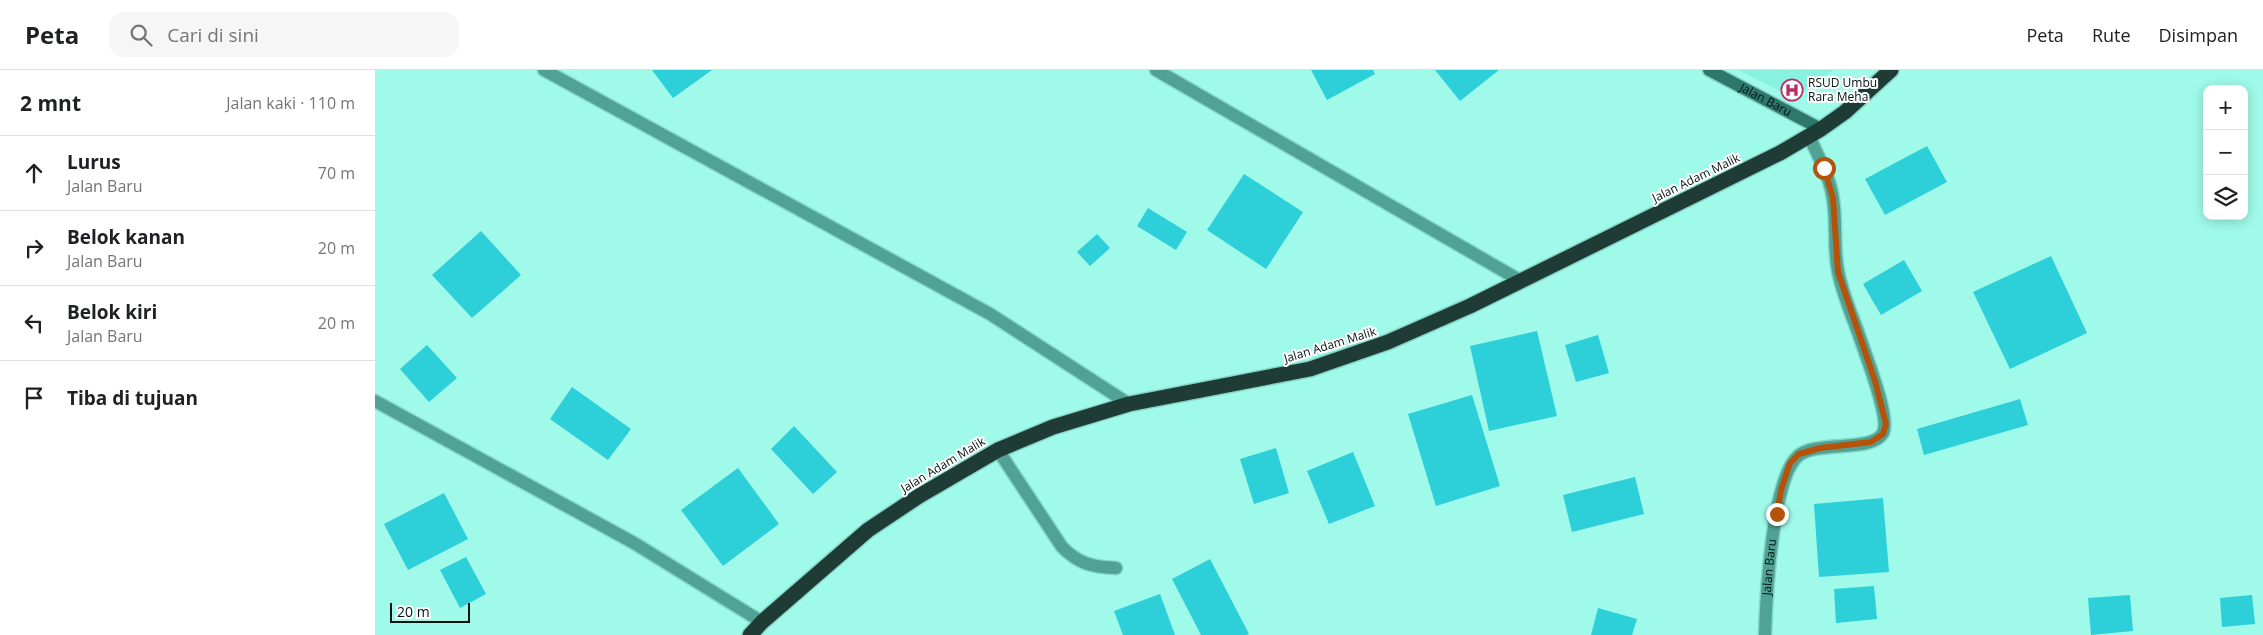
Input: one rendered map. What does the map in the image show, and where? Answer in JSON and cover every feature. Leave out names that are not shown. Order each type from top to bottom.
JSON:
[{"type":"highway","name":"Jalan Adam Malik","points":[[751,635],[762,622],[868,530],[919,496],[998,450],[1053,427],[1129,404],[1310,369],[1388,342],[1521,281],[1780,153],[1815,133],[1845,112],[1891,70]]},
{"type":"street","points":[[544,70],[991,314],[1129,404]]},
{"type":"street","points":[[1156,70],[1521,281]]},
{"type":"street","name":"Jalan Baru","points":[[1709,70],[1815,133],[1833,198],[1838,272],[1875,381],[1886,424],[1883,434],[1871,442],[1820,448],[1799,454],[1790,463],[1781,490],[1769,560],[1765,635]]},
{"type":"street","points":[[375,400],[634,543],[762,622]]},
{"type":"street","points":[[998,450],[1062,547],[1073,558],[1095,567],[1116,568]]},
{"type":"shaded area","name":"RSUD Umbu Rara Meha","points":[[1738,70],[1833,70],[1794,98]]},
{"type":"building","points":[[652,70],[712,70],[673,98]]},
{"type":"building","points":[[1311,70],[1373,70],[1375,74],[1327,100]]},
{"type":"building","points":[[1435,70],[1499,70],[1460,101]]},
{"type":"building","points":[[1927,146],[1947,182],[1885,215],[1865,179]]},
{"type":"building","points":[[1244,174],[1303,212],[1266,269],[1207,230]]},
{"type":"building","points":[[1148,208],[1187,232],[1176,250],[1137,226]]},
{"type":"building","points":[[481,231],[521,275],[472,318],[432,275]]},
{"type":"building","points":[[1097,234],[1110,248],[1090,266],[1077,252]]},
{"type":"building","points":[[2051,256],[2087,333],[2010,369],[1973,292]]},
{"type":"building","points":[[1904,260],[1922,291],[1881,315],[1863,284]]},
{"type":"building","points":[[1537,331],[1557,416],[1489,431],[1470,346]]},
{"type":"building","points":[[1598,335],[1609,373],[1576,382],[1565,345]]},
{"type":"building","points":[[427,345],[457,378],[429,402],[400,369]]},
{"type":"building","points":[[572,387],[631,429],[608,460],[550,419]]},
{"type":"building","points":[[1472,395],[1500,486],[1436,506],[1408,414]]},
{"type":"building","points":[[2020,399],[2028,425],[1924,455],[1917,429]]},
{"type":"building","points":[[794,426],[837,472],[813,494],[771,449]]},
{"type":"building","points":[[1276,448],[1289,493],[1254,504],[1240,459]]},
{"type":"building","points":[[1353,452],[1375,506],[1329,524],[1307,471]]},
{"type":"building","points":[[738,468],[779,524],[723,566],[681,510]]},
{"type":"building","points":[[1635,477],[1644,514],[1572,532],[1563,495]]},
{"type":"building","points":[[444,493],[468,539],[408,570],[384,524]]},
{"type":"building","points":[[1883,498],[1889,572],[1819,577],[1814,504]]},
{"type":"building","points":[[466,557],[486,594],[460,608],[440,570]]},
{"type":"building","points":[[1210,559],[1249,634],[1201,635],[1172,579]]},
{"type":"building","points":[[1874,586],[1877,619],[1836,623],[1834,589]]},
{"type":"building","points":[[1160,594],[1175,635],[1123,635],[1114,611]]},
{"type":"building","points":[[2130,595],[2133,631],[2091,635],[2088,598]]},
{"type":"building","points":[[2252,595],[2255,624],[2222,627],[2220,598]]},
{"type":"building","points":[[1598,608],[1637,619],[1632,635],[1591,635]]},
{"type":"place","name":"RSUD Umbu Rara Meha","points":[[1792,90]]},
{"type":"route","points":[[1777,514],[1781,490],[1790,463],[1799,454],[1820,448],[1871,442],[1883,434],[1886,424],[1875,381],[1838,272],[1833,198],[1824,168]]}]
